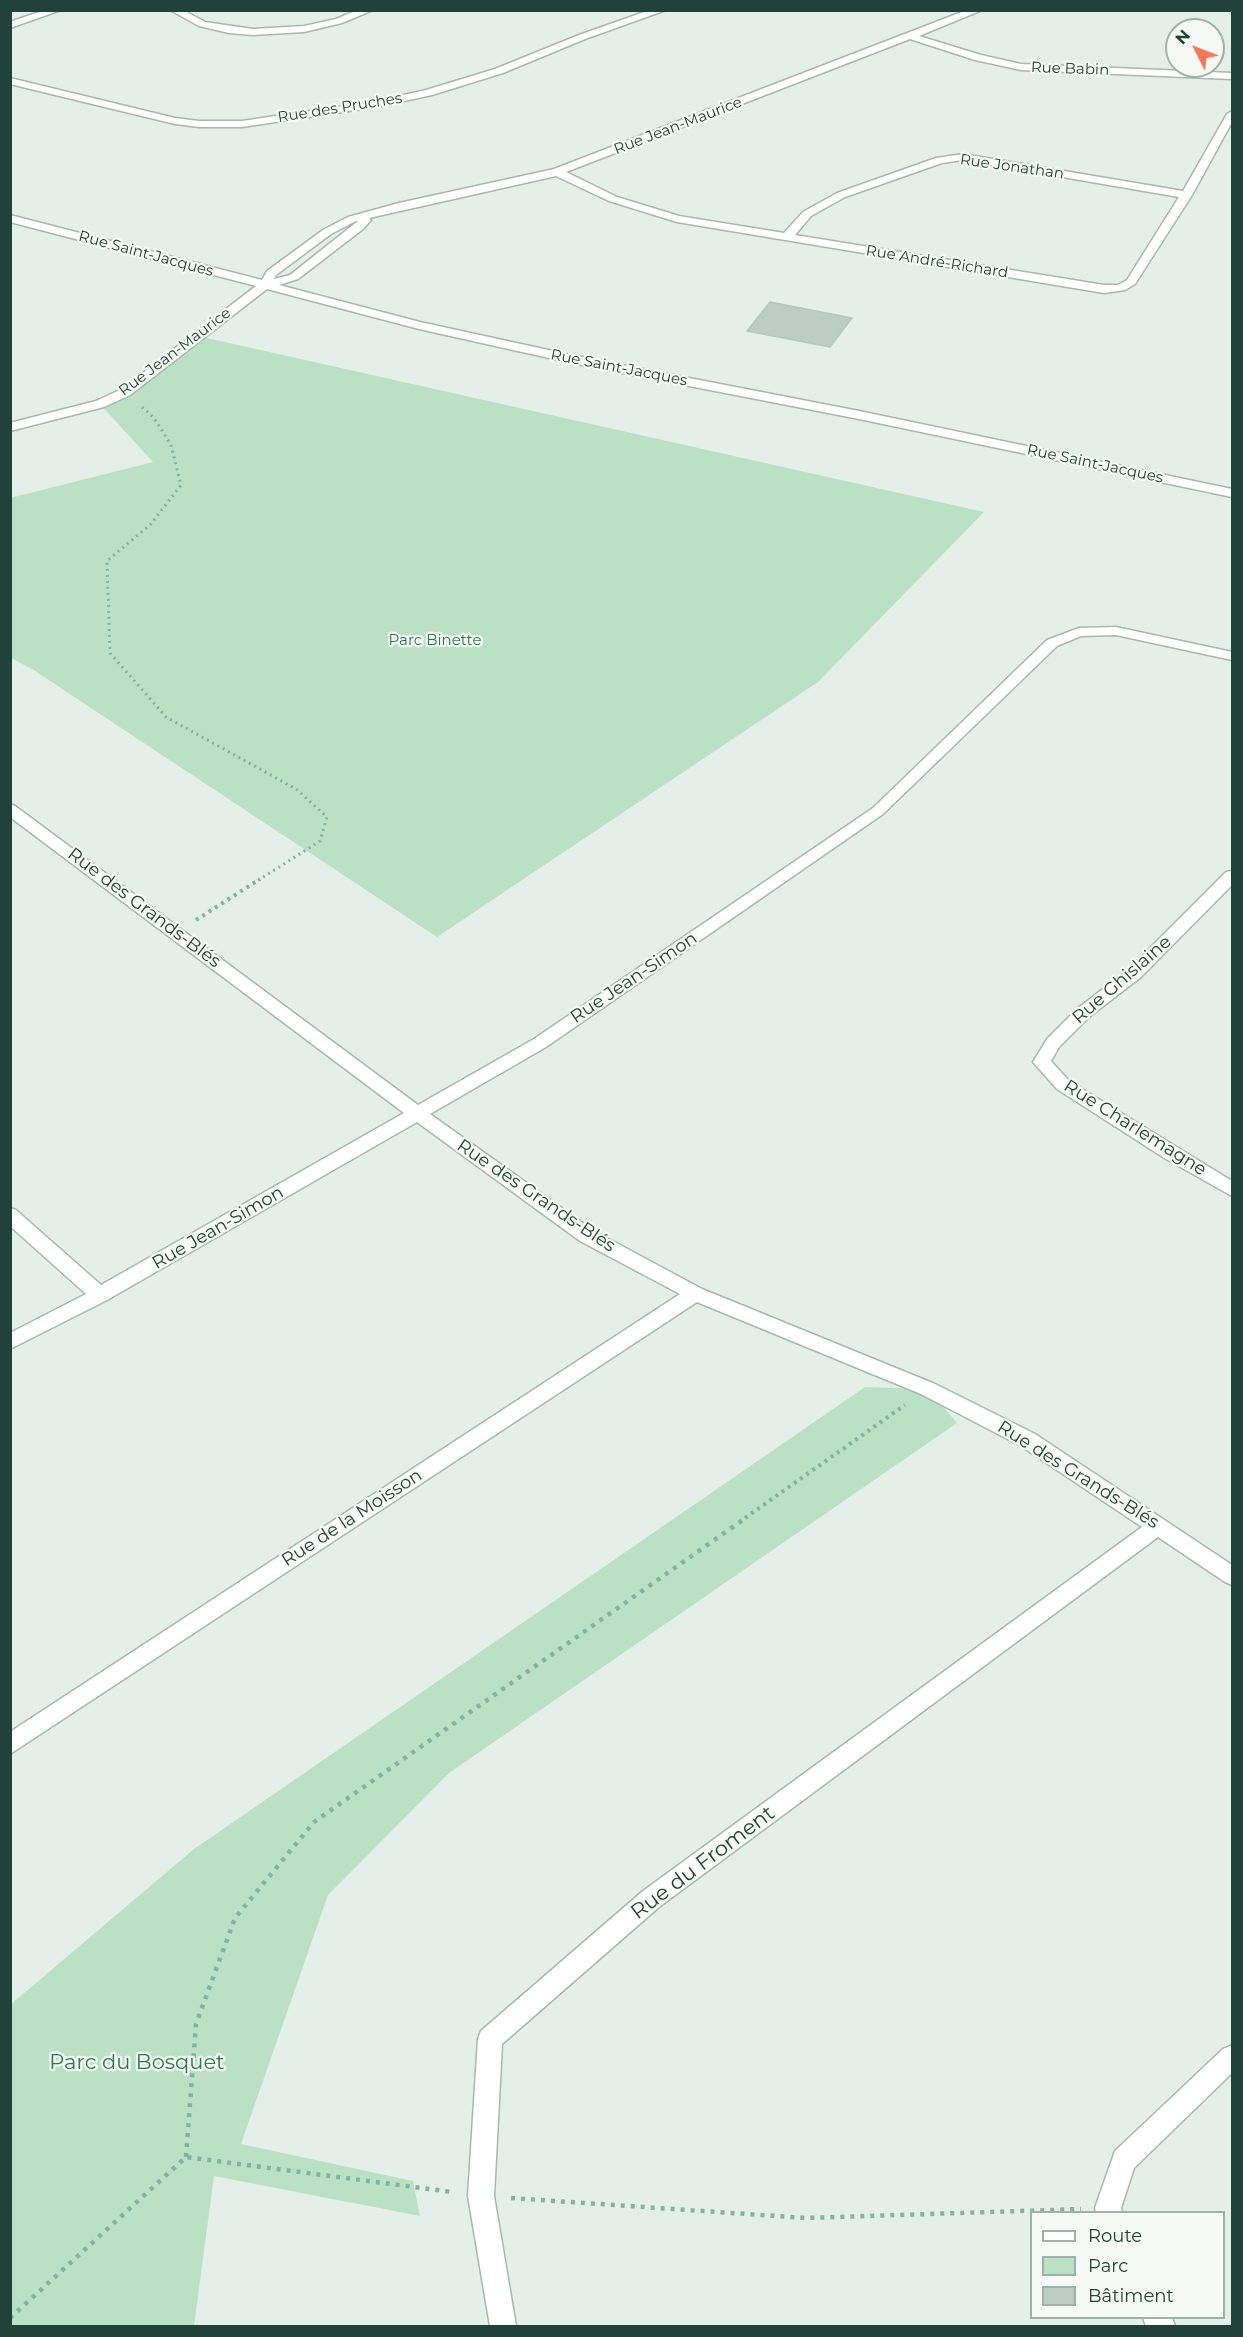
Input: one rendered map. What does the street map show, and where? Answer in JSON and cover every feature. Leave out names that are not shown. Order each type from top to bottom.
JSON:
[{"type":"street","points":[[10,25],[56,10]]},
{"type":"street","points":[[175,10],[202,24],[253,32],[304,29],[339,21],[368,10]]},
{"type":"street","name":"Rue des Pruches","points":[[10,81],[175,121],[199,124],[242,124],[376,104],[428,93],[499,71],[661,10]]},
{"type":"street","name":"Rue Jean-Maurice","points":[[12,424],[69,413],[100,404],[126,392],[265,285],[294,277],[358,227],[370,214],[557,172],[977,10]]},
{"type":"street","name":"Rue Babin","points":[[912,37],[979,58],[1021,67],[1233,76]]},
{"type":"street","name":"Rue André-Richard","points":[[557,172],[613,199],[677,219],[1104,289],[1121,288],[1131,282],[1186,195],[1233,114]]},
{"type":"street","name":"Rue Jonathan","points":[[786,238],[807,214],[841,195],[940,160],[988,160],[1186,195]]},
{"type":"street","name":"Rue Saint-Jacques","points":[[10,218],[418,325],[565,358],[859,415],[1233,493]]},
{"type":"street","name":"Rue Jean-Simon","points":[[10,1342],[100,1295],[540,1043],[878,811],[1052,643],[1079,632],[1116,631],[1233,656]]},
{"type":"street","name":"Rue des Grands-Blés","points":[[10,809],[417,1113],[587,1236],[695,1294],[928,1389],[1028,1440],[1233,1576]]},
{"type":"street","name":"Rue Ghislaine","points":[[1042,1062],[1053,1043],[1083,1013],[1136,973],[1233,876]]},
{"type":"street","name":"Rue Charlemagne","points":[[1042,1062],[1063,1085],[1172,1154],[1233,1188]]},
{"type":"street","points":[[10,1215],[100,1295]]},
{"type":"street","name":"Rue de la Moisson","points":[[10,1744],[695,1294]]},
{"type":"street","name":"Rue du Froment","points":[[503,2326],[481,2196],[490,2039],[651,1899],[1158,1526]]},
{"type":"street","points":[[1109,2210],[1124,2160],[1233,2057]]},
{"type":"path","points":[[126,392],[154,418],[171,445],[182,485],[151,524],[106,561],[110,653],[166,717],[296,789],[327,818],[320,841],[177,932]]},
{"type":"path","points":[[10,2318],[186,2157],[196,2024],[235,1918],[314,1822],[928,1389]]},
{"type":"path","points":[[186,2157],[481,2196],[806,2218],[1030,2212]]},
{"type":"path","points":[[1071,2211],[1109,2210]]},
{"type":"green space","name":"Parc Binette","points":[[198,336],[984,512],[818,682],[437,937],[32,669],[11,658],[10,498],[153,462],[100,404],[126,392]]},
{"type":"green space","name":"Parc du Bosquet","points":[[865,1387],[928,1389],[957,1423],[449,1773],[328,1895],[241,2144],[413,2181],[420,2216],[214,2176],[194,2326],[11,2326],[10,2005],[194,1849]]},
{"type":"building","points":[[770,302],[852,318],[830,347],[747,331]]}]
